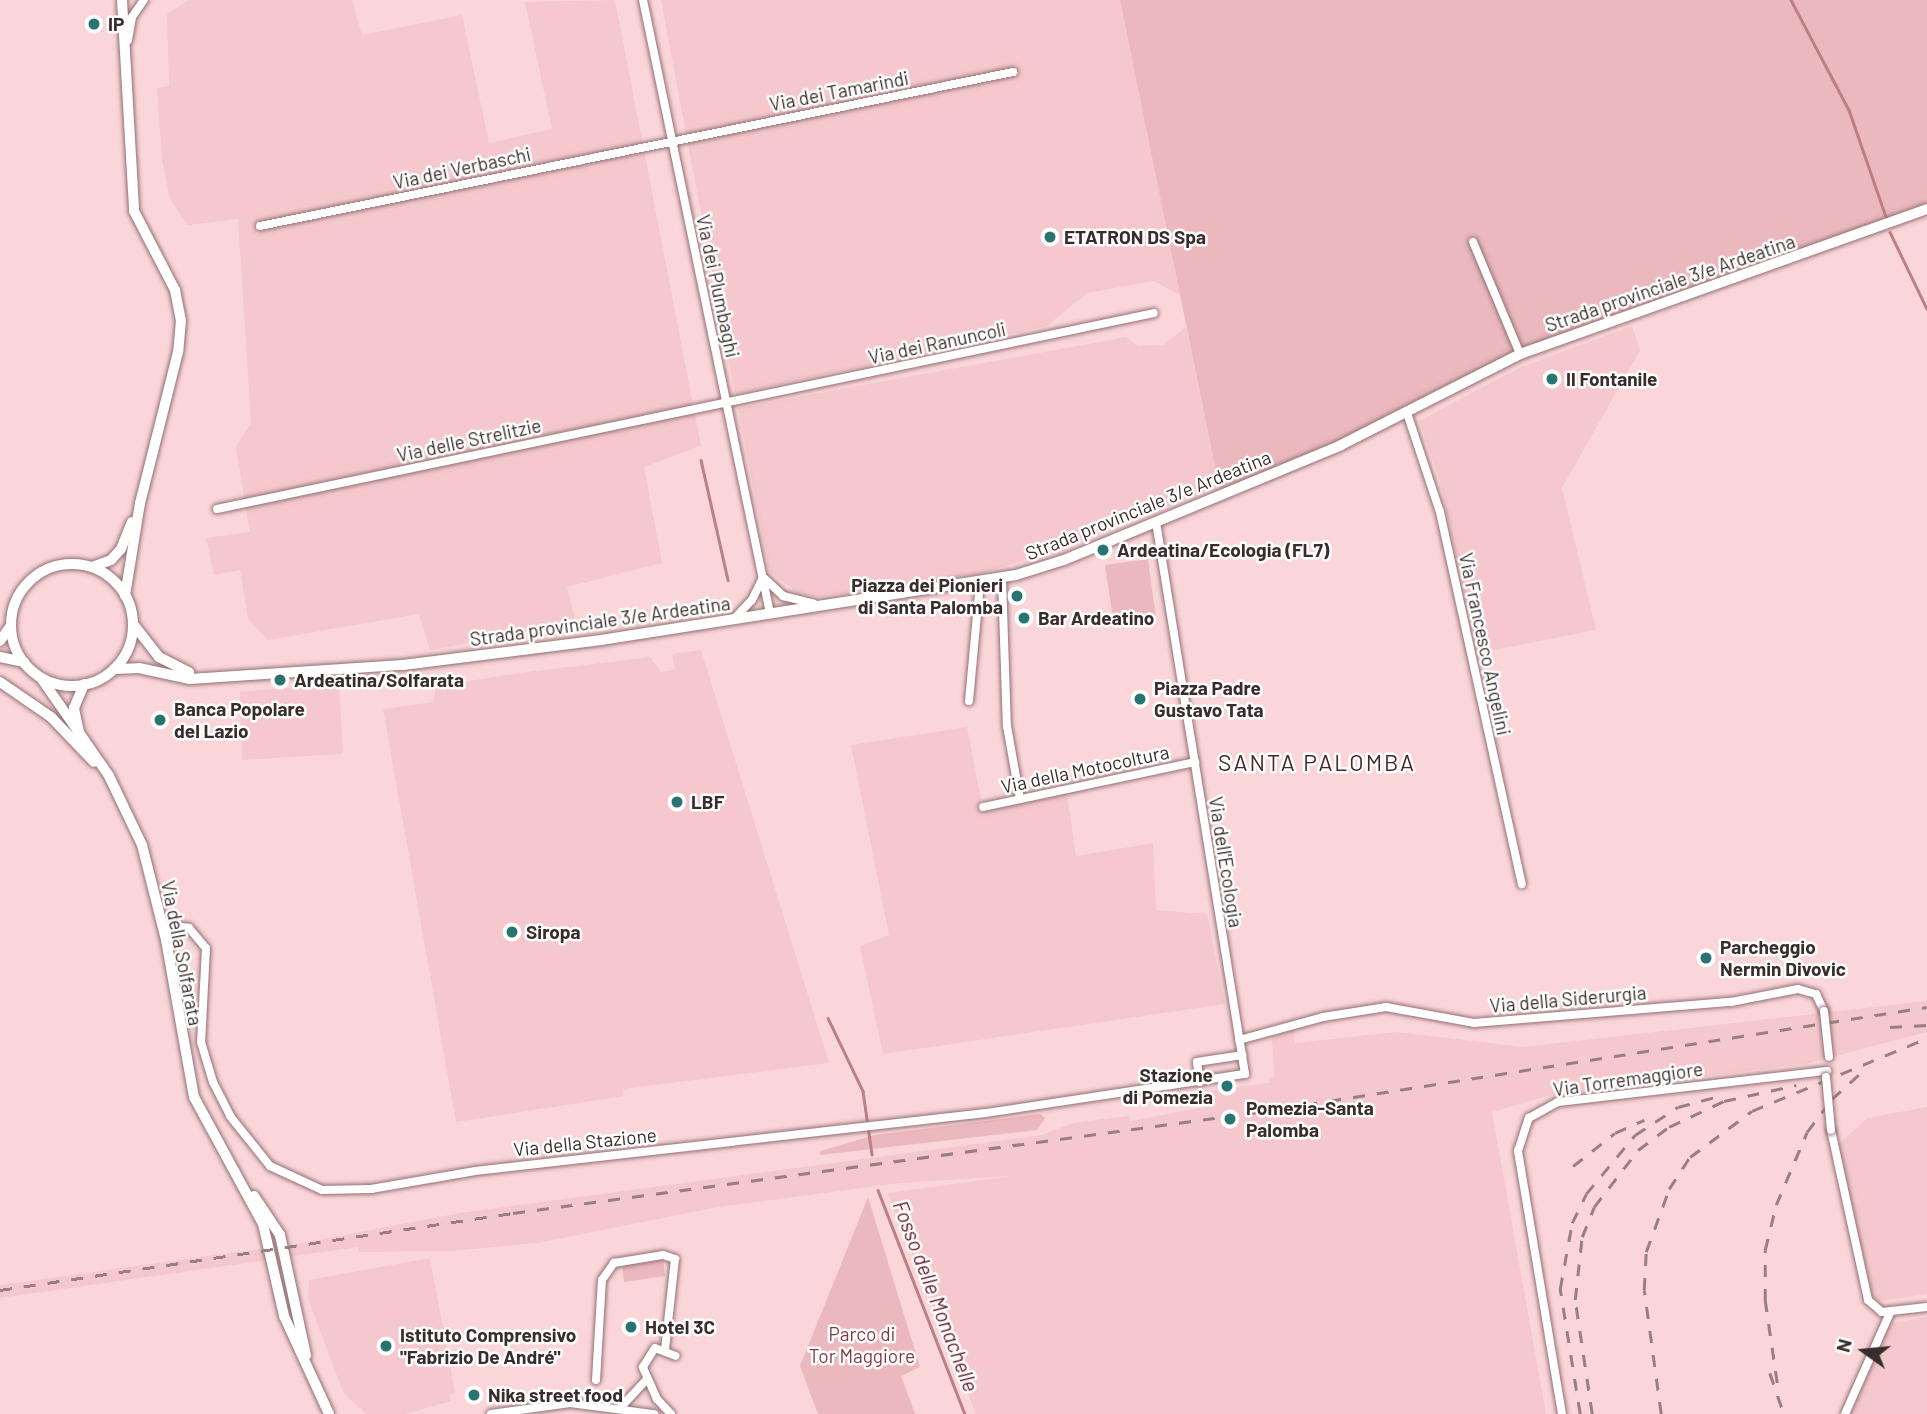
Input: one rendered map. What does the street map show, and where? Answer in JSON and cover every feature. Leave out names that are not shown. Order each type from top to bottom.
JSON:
[{"type":"main road","points":[[122,0],[125,91],[134,211],[175,290],[181,320],[178,352],[140,503],[125,596]]},
{"type":"main road","name":"Strada provinciale 3/e Ardeatina","points":[[114,669],[212,678],[458,659],[1002,579],[1064,560],[1407,413],[1520,354],[1927,209]]},
{"type":"main road","points":[[0,641],[11,625],[17,601],[30,580],[59,565],[92,567],[111,560],[121,549],[140,503]]},
{"type":"main road","points":[[92,567],[117,583],[125,596],[133,624],[159,657],[212,678]]},
{"type":"main road","points":[[11,625],[24,662],[41,678],[54,684],[84,684],[114,669],[128,648],[133,624]]},
{"type":"main road","points":[[0,657],[24,662]]},
{"type":"main road","name":"Via della Solfarata","points":[[41,678],[109,775],[142,845],[162,925],[193,1093],[240,1181],[279,1232],[309,1368],[329,1411]]},
{"type":"main road","points":[[0,682],[51,717],[109,775]]},
{"type":"main road","points":[[80,735],[74,708],[84,684]]},
{"type":"street","points":[[125,91],[129,27],[144,0]]},
{"type":"street","name":"Via dei Plumbaghi","points":[[643,0],[770,613]]},
{"type":"street","name":"Via dei Tamarindi","points":[[671,140],[1013,72]]},
{"type":"street","name":"Via dei Verbaschi","points":[[260,226],[671,140]]},
{"type":"street","points":[[1473,242],[1520,354]]},
{"type":"street","name":"Via dei Ranuncoli","points":[[726,403],[1154,313]]},
{"type":"street","name":"Via delle Strelitzie","points":[[217,509],[726,403]]},
{"type":"street","name":"Via Francesco Angelini","points":[[1407,413],[1440,512],[1521,884]]},
{"type":"street","name":"Via dell'Ecologia","points":[[1156,522],[1239,1040]]},
{"type":"street","points":[[734,619],[752,600],[763,577],[783,596],[824,606]]},
{"type":"street","points":[[1002,579],[1007,726],[1020,799]]},
{"type":"street","points":[[969,701],[980,582]]},
{"type":"street","name":"Via della Motocoltura","points":[[983,807],[1195,762]]},
{"type":"street","name":"Via della Stazione","points":[[162,925],[189,928],[206,948],[201,1042],[213,1082],[230,1116],[268,1164],[313,1188],[372,1189],[475,1171],[868,1127],[1200,1082],[1245,1074],[1242,1055]]},
{"type":"street","name":"Via della Siderurgia","points":[[1239,1040],[1323,1017],[1386,1007],[1474,1023],[1731,1002],[1802,989],[1816,994],[1824,1011],[1829,1057],[1826,1074],[1831,1129],[1867,1300],[1875,1310],[1890,1313]]},
{"type":"street","points":[[1200,1082],[1198,1062],[1242,1055],[1239,1040]]},
{"type":"street","name":"Via Torremaggiore","points":[[1562,1414],[1518,1151],[1529,1118],[1558,1102],[1826,1074]]},
{"type":"street","points":[[596,1380],[602,1280],[614,1263],[665,1255],[675,1259],[665,1350]]},
{"type":"street","points":[[1845,1414],[1890,1313],[1927,1307]]},
{"type":"street","points":[[670,1414],[647,1379],[646,1356],[655,1348],[676,1356]]},
{"type":"street","points":[[619,1408],[632,1399],[647,1379]]},
{"type":"street","points":[[546,1404],[547,1414]]},
{"type":"street","points":[[491,1414],[546,1404],[619,1408],[654,1414]]},
{"type":"shaded area","points":[[189,0],[352,0],[362,35],[462,15],[489,143],[552,129],[525,2],[615,0],[701,446],[644,467],[662,563],[567,587],[576,623],[430,650],[419,614],[268,640],[248,619],[240,570],[214,575],[206,538],[250,532],[236,447],[251,423],[238,219],[188,225],[170,199],[162,160],[157,88],[169,86],[167,14]]},
{"type":"shaded area","points":[[661,0],[1120,0],[1180,295],[1154,281],[1087,293],[1047,326],[735,394]]},
{"type":"shaded area","points":[[1632,326],[1640,350],[1562,488],[1596,630],[1478,653],[1439,477],[1419,421],[1521,367]]},
{"type":"shaded area","points":[[1186,327],[1219,485],[1057,550],[983,573],[819,597],[798,593],[769,571],[738,408],[1126,337],[1138,346],[1163,345]]},
{"type":"shaded area","points":[[701,650],[829,1063],[623,1089],[624,1096],[456,1122],[383,709],[433,702],[437,686],[520,673],[650,657],[661,672],[675,669],[672,654]]},
{"type":"shaded area","points":[[339,684],[343,754],[242,760],[240,692]]},
{"type":"shaded area","points":[[967,727],[983,810],[1067,794],[1076,856],[1153,843],[1156,910],[1207,914],[1225,1004],[883,1054],[860,946],[889,935],[851,745]]},
{"type":"shaded area","points":[[1927,1001],[1927,1032],[1805,1064],[1551,1095],[1492,1112],[1546,1414],[976,1414],[888,1193],[1012,1176],[900,1183],[718,1207],[537,1243],[453,1251],[359,1252],[358,1247],[0,1298],[0,1285],[302,1243],[460,1213],[1042,1135],[1073,1123],[1128,1116],[1130,1121],[1210,1106],[1208,1091],[1269,1083],[1269,1078],[1274,1077],[1272,1038],[1293,1027],[1295,1043],[1397,1032],[1523,1047]]},
{"type":"shaded area","points":[[1927,1107],[1927,1294],[1879,1301],[1868,1292],[1838,1145],[1867,1118]]},
{"type":"shaded area","name":"Istituto Comprensivo \"Fabrizio De André\"","points":[[430,1258],[455,1393],[449,1395],[451,1401],[406,1414],[366,1414],[343,1392],[308,1299],[309,1280]]},
{"type":"shaded area","points":[[1927,1317],[1927,1414],[1849,1414],[1887,1324]]},
{"type":"green space","points":[[1120,0],[1927,0],[1927,208],[1563,338],[1221,496]]},
{"type":"green space","points":[[1148,559],[1156,619],[1114,625],[1105,565]]},
{"type":"green space","points":[[1040,1114],[1045,1118],[1037,1130],[820,1155],[820,1151],[875,1135]]},
{"type":"green space","name":"Parco di Tor Maggiore","points":[[868,1197],[920,1367],[901,1376],[915,1414],[818,1414],[800,1366]]},
{"type":"green space","points":[[663,1259],[665,1276],[624,1282],[622,1265]]},
{"type":"waterway","points":[[1791,0],[1849,110],[1886,217]]},
{"type":"waterway","points":[[1890,232],[1927,309]]},
{"type":"waterway","name":"Fosso delle Monachelle","points":[[701,460],[728,580]]},
{"type":"waterway","name":"Fosso delle Monachelle","points":[[828,1018],[863,1091],[872,1154]]},
{"type":"waterway","name":"Fosso delle Monachelle","points":[[878,1190],[965,1414]]},
{"type":"railway","points":[[0,1290],[513,1213],[1258,1112],[1927,1007]]},
{"type":"railway","points":[[1890,1027],[1927,1025]]},
{"type":"railway","points":[[1661,1414],[1644,1290],[1646,1252],[1669,1189],[1690,1157],[1752,1111],[1927,1038]]},
{"type":"railway","points":[[1777,1383],[1765,1301],[1765,1250],[1776,1205],[1807,1132],[1832,1099],[1865,1069]]},
{"type":"railway","points":[[1592,1414],[1575,1300],[1582,1237],[1594,1207],[1638,1150],[1669,1127],[1724,1101],[1796,1085]]},
{"type":"railway","points":[[1580,1414],[1560,1289],[1572,1223],[1586,1194],[1635,1135],[1678,1107],[1715,1097]]},
{"type":"railway","points":[[1573,1166],[1615,1133],[1644,1120]]},
{"type":"railway","points":[[1770,1373],[1784,1414]]},
{"type":"place","name":"IP","points":[[94,24]]},
{"type":"place","name":"ETATRON DS Spa","points":[[1050,237]]},
{"type":"place","name":"Il Fontanile","points":[[1552,379]]},
{"type":"place","name":"Ardeatina/Ecologia (FL7)","points":[[1103,550]]},
{"type":"place","name":"Piazza dei Pionieri di Santa Palomba","points":[[1017,596]]},
{"type":"place","name":"Bar Ardeatino","points":[[1024,618]]},
{"type":"place","name":"Ardeatina/Solfarata","points":[[280,680]]},
{"type":"place","name":"Piazza Padre Gustavo Tata","points":[[1140,699]]},
{"type":"place","name":"Banca Popolare del Lazio","points":[[160,720]]},
{"type":"place","name":"LBF","points":[[677,802]]},
{"type":"place","name":"Siropa","points":[[512,932]]},
{"type":"place","name":"Parcheggio Nermin Divovic","points":[[1706,958]]},
{"type":"place","name":"Stazione di Pomezia","points":[[1227,1086]]},
{"type":"place","name":"Pomezia-Santa Palomba","points":[[1230,1119]]},
{"type":"place","name":"Hotel 3C","points":[[631,1327]]},
{"type":"place","name":"Istituto Comprensivo \"Fabrizio De André\"","points":[[386,1346]]},
{"type":"place","name":"Nika street food","points":[[474,1395]]},
{"type":"district","name":"SANTA PALOMBA","points":[[1317,762]]}]
